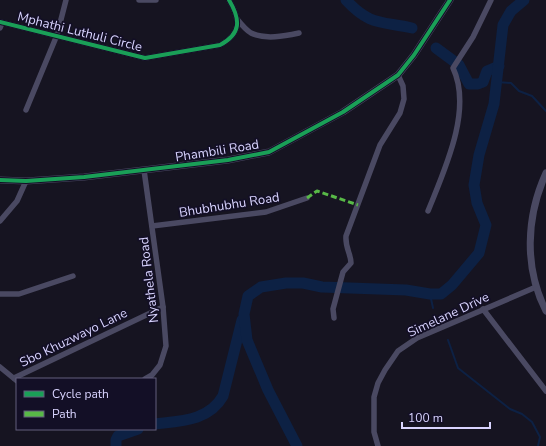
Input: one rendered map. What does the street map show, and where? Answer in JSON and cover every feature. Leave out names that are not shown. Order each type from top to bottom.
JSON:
[{"type":"street","points":[[26,110],[57,35],[66,0]]},
{"type":"street","points":[[139,0],[156,0]]},
{"type":"street","points":[[229,0],[237,19],[249,32],[255,35],[275,37],[299,33]]},
{"type":"street","name":"Phambili Road","points":[[0,180],[55,180],[228,160],[268,152],[343,112],[398,75],[414,55],[450,0]]},
{"type":"street","points":[[428,211],[456,136],[461,92],[453,68],[473,37],[491,0]]},
{"type":"street","name":"Mphathi Luthuli Circle","points":[[1,24],[57,35],[145,58],[220,45],[230,40],[237,30],[237,19]]},
{"type":"street","points":[[334,318],[334,306],[342,275],[351,263],[351,258],[346,248],[346,236],[380,145],[400,113],[404,99],[403,86],[398,75]]},
{"type":"street","name":"Nyathela Road","points":[[144,170],[163,307],[166,346],[160,365],[146,378]]},
{"type":"street","points":[[546,174],[539,189],[535,203],[531,224],[530,251],[536,287],[546,311]]},
{"type":"street","points":[[0,221],[17,201],[26,181]]},
{"type":"street","points":[[535,203],[546,184]]},
{"type":"street","name":"Bhubhubhu Road","points":[[152,226],[266,212],[307,198]]},
{"type":"street","points":[[0,294],[19,294],[73,276]]},
{"type":"street","name":"Simelane Drive","points":[[378,446],[374,432],[374,397],[384,370],[398,351],[417,338],[536,287]]},
{"type":"street","name":"Sbo Khuzwayo Lane","points":[[17,378],[163,307]]},
{"type":"street","points":[[483,309],[546,391]]},
{"type":"street","points":[[0,367],[15,379]]},
{"type":"waterway","points":[[346,0],[362,14],[376,21],[412,28]]},
{"type":"waterway","points":[[297,446],[268,390],[247,340],[244,314],[248,296],[261,287],[286,283],[303,283],[322,287],[406,290],[430,294],[441,294],[452,285],[479,253],[486,225],[477,203],[474,185],[479,155],[494,104],[503,25],[511,11],[524,0]]},
{"type":"waterway","points":[[436,48],[459,65],[469,84],[478,84],[483,82],[487,71],[499,66]]},
{"type":"waterway","points":[[497,82],[511,83],[519,91],[532,96],[546,111]]},
{"type":"waterway","points":[[430,294],[433,308]]},
{"type":"waterway","points":[[156,424],[193,418],[202,415],[217,404],[223,396],[242,320]]},
{"type":"waterway","points":[[448,340],[458,368],[510,409],[522,414],[532,422],[540,437],[538,446]]},
{"type":"waterway","points":[[116,446],[118,436],[135,430]]},
{"type":"marked path","points":[[307,198],[317,191],[358,205]]},
{"type":"cycle path","points":[[0,22],[145,58],[220,45],[227,41],[232,36],[237,26],[236,14],[229,0]]},
{"type":"cycle path","points":[[0,180],[26,181],[84,177],[228,160],[269,152],[343,112],[398,75],[414,55],[450,0]]}]
